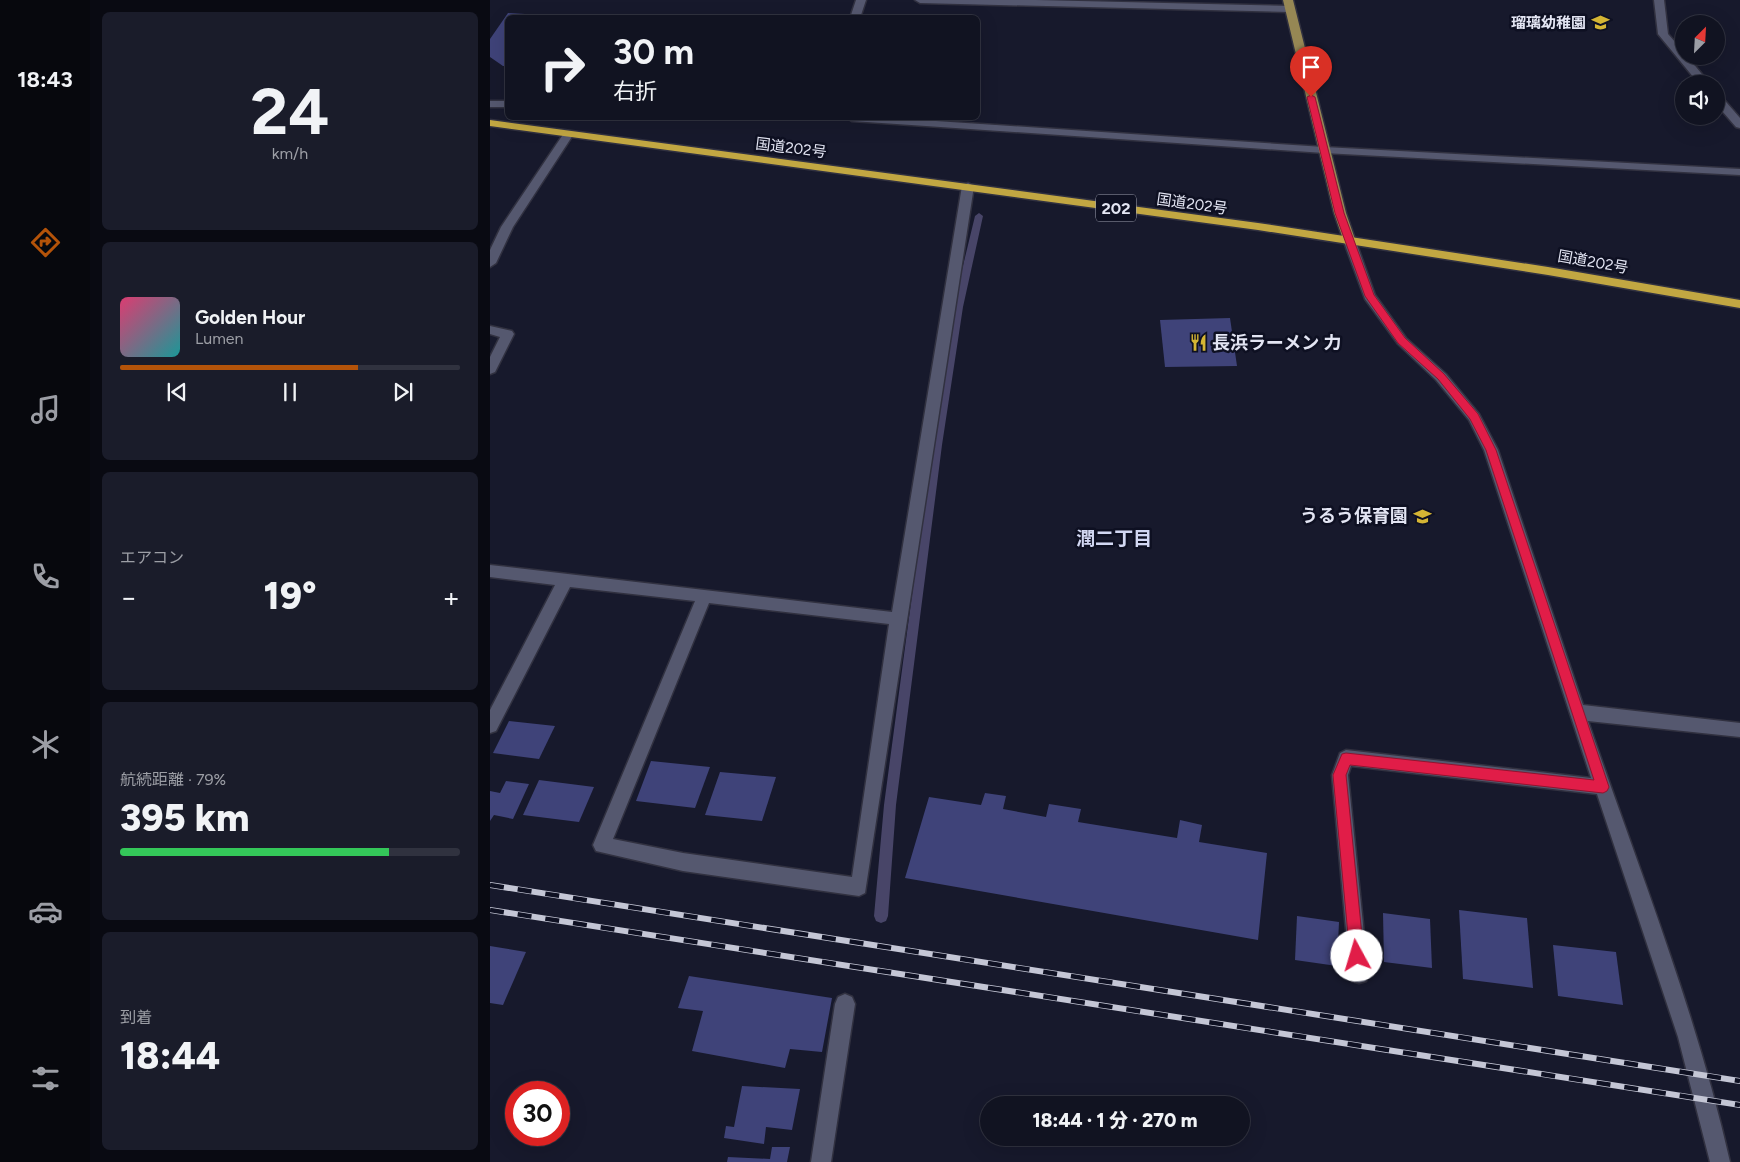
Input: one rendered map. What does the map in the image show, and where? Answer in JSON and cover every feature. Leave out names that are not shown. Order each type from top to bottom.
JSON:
[{"type":"highway","name":"国道202号","points":[[490,123],[568,135],[968,186],[1569,273],[1740,304]]},
{"type":"main road","points":[[1289,4],[1340,213],[1350,242]]},
{"type":"street","points":[[856,15],[861,0]]},
{"type":"street","points":[[920,0],[1289,4]]},
{"type":"street","points":[[1659,0],[1663,34],[1697,75]]},
{"type":"street","points":[[490,104],[505,104]]},
{"type":"street","points":[[1725,108],[1740,125]]},
{"type":"street","points":[[882,120],[1324,150],[1740,172]]},
{"type":"street","points":[[490,263],[508,226],[568,135]]},
{"type":"street","points":[[704,597],[602,845],[683,862],[859,888],[898,619],[968,186]]},
{"type":"street","points":[[1350,242],[1370,296],[1402,341],[1441,377],[1474,417],[1491,450],[1577,712],[1685,1025],[1708,1100],[1720,1162]]},
{"type":"street","points":[[490,330],[508,334],[490,369]]},
{"type":"street","points":[[490,571],[898,619]]},
{"type":"street","points":[[490,726],[565,581]]},
{"type":"street","points":[[1577,712],[1740,730]]},
{"type":"street","points":[[1359,974],[1340,775],[1346,758],[1603,787]]},
{"type":"street","points":[[821,1162],[845,1004]]},
{"type":"building","points":[[508,13],[525,14],[524,15],[507,15]]},
{"type":"building","points":[[505,17],[505,66],[490,57],[490,39]]},
{"type":"building","name":"長浜ラーメン 力","points":[[1230,318],[1237,366],[1165,367],[1160,320]]},
{"type":"building","points":[[509,721],[555,726],[539,759],[493,753]]},
{"type":"building","points":[[651,761],[710,767],[695,808],[636,801]]},
{"type":"building","points":[[720,772],[776,777],[762,821],[705,815]]},
{"type":"building","points":[[539,780],[594,787],[579,822],[523,815]]},
{"type":"building","points":[[506,781],[529,784],[513,819],[494,815],[490,821],[490,791],[500,793]]},
{"type":"building","points":[[985,793],[1006,796],[1003,809],[1046,817],[1049,804],[1081,809],[1078,822],[1177,838],[1180,820],[1202,825],[1199,842],[1267,853],[1258,940],[905,878],[929,797],[981,805]]},
{"type":"building","points":[[1459,910],[1527,918],[1533,988],[1463,979]]},
{"type":"building","points":[[1383,913],[1430,919],[1432,968],[1384,962]]},
{"type":"building","points":[[1297,916],[1339,922],[1337,966],[1295,960]]},
{"type":"building","points":[[1553,945],[1616,952],[1623,1005],[1558,996]]},
{"type":"building","points":[[490,946],[526,952],[503,1005],[490,1003]]},
{"type":"building","points":[[689,976],[832,998],[822,1052],[790,1049],[785,1068],[692,1051],[703,1011],[678,1008]]},
{"type":"building","points":[[742,1086],[800,1089],[792,1130],[766,1127],[764,1144],[724,1138],[726,1126],[734,1127]]},
{"type":"building","points":[[772,1147],[790,1147],[787,1162],[727,1162],[728,1157],[770,1159]]},
{"type":"waterway","points":[[881,916],[890,805],[937,445],[958,307],[979,216]]},
{"type":"railway","points":[[490,885],[1740,1081]]},
{"type":"railway","points":[[490,910],[1740,1105]]},
{"type":"place","name":"瑠璃幼稚園","points":[[1600,23]]},
{"type":"place","name":"長浜ラーメン 力","points":[[1198,343]]},
{"type":"place","name":"うるう保育園","points":[[1422,516]]},
{"type":"district","name":"潤二丁目","points":[[1114,538]]},
{"type":"route","points":[[1311,97],[1340,213],[1370,296],[1402,341],[1441,377],[1474,417],[1491,450],[1603,787],[1346,758],[1340,775],[1357,956]]}]
